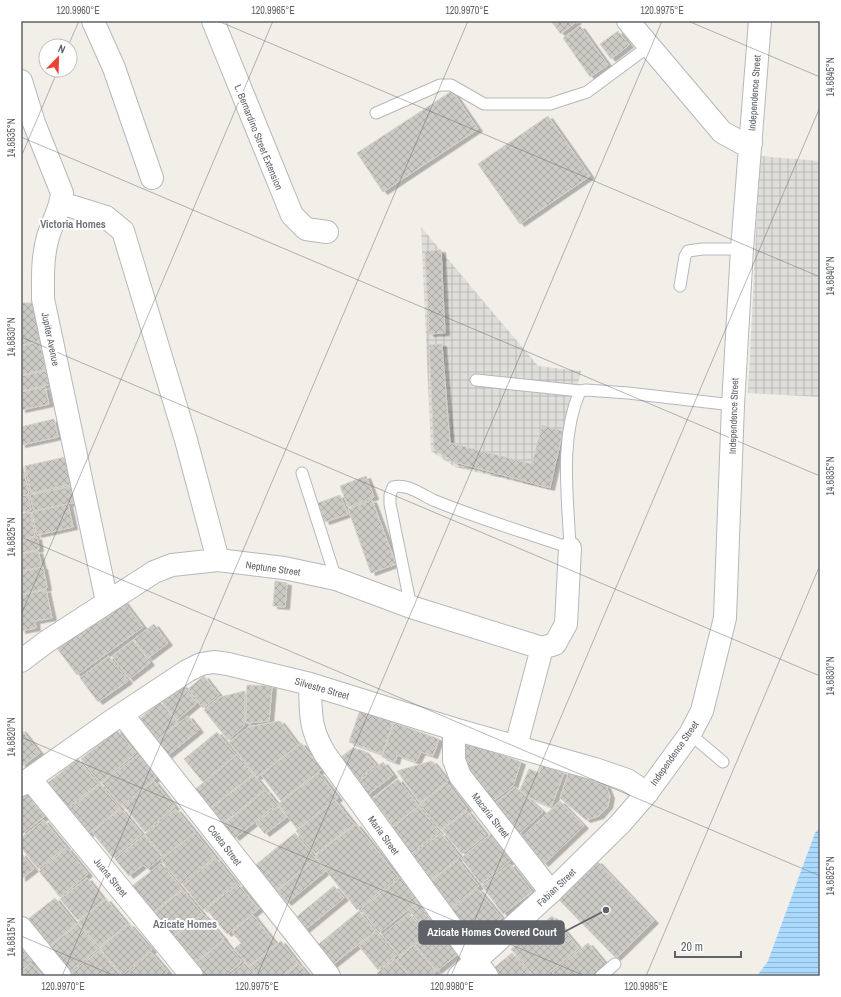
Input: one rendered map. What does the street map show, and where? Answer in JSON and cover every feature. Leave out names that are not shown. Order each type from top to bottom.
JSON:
[{"type":"street","points":[[93,21],[114,68],[152,178]]},
{"type":"street","name":"L. Bernardino Street Extension","points":[[212,21],[292,215],[306,229],[327,232]]},
{"type":"street","points":[[628,21],[722,132],[742,143],[751,143]]},
{"type":"street","name":"Independence Street","points":[[646,793],[690,734],[702,711],[725,618],[733,405],[742,249],[760,21]]},
{"type":"street","name":"Jupiter Avenue","points":[[21,81],[28,130],[62,193],[61,203],[48,238],[44,263],[43,299],[107,602]]},
{"type":"street","points":[[61,203],[106,217],[123,230],[186,440],[218,560]]},
{"type":"street","points":[[516,746],[542,648],[555,644],[566,624],[570,548]]},
{"type":"street","name":"Neptune Street","points":[[21,661],[107,602],[154,572],[172,565],[218,560],[284,568],[336,579],[410,607],[542,648]]},
{"type":"street","name":"Silvestre Street","points":[[25,782],[122,714],[187,671],[201,664],[214,662],[310,684],[454,729],[516,746],[628,780],[646,793]]},
{"type":"street","name":"Maria Street","points":[[310,684],[311,719],[315,737],[325,754],[481,969]]},
{"type":"street","name":"Coleta Street","points":[[122,714],[329,976]]},
{"type":"street","name":"Macaria Street","points":[[454,729],[454,760],[460,776],[551,892]]},
{"type":"street","name":"Juana Street","points":[[25,782],[192,976]]},
{"type":"street","name":"Fabian Street","points":[[459,976],[481,969],[551,892],[620,824],[646,793]]},
{"type":"street","points":[[21,928],[60,976]]},
{"type":"lane","points":[[376,113],[440,85],[451,85],[484,104],[550,104],[587,92],[649,46]]},
{"type":"lane","points":[[680,286],[685,256],[688,252],[703,249],[742,249]]},
{"type":"lane","points":[[476,380],[580,391],[586,390],[628,393],[733,405]]},
{"type":"lane","points":[[410,607],[390,504],[391,491],[393,487],[399,485],[433,500],[570,548],[567,451],[573,408],[580,391]]},
{"type":"lane","points":[[302,473],[336,579]]},
{"type":"lane","points":[[690,734],[723,762]]},
{"type":"lane","points":[[601,976],[615,964]]},
{"type":"shaded area","points":[[760,156],[820,161],[820,397],[748,393]]},
{"type":"shaded area","points":[[421,227],[538,366],[581,371],[551,490],[455,467],[431,451]]},
{"type":"water","points":[[820,827],[820,976],[757,976],[768,961],[815,833]]},
{"type":"building","points":[[551,21],[577,21],[561,34]]},
{"type":"building","points":[[580,26],[608,65],[590,77],[563,38]]},
{"type":"building","points":[[618,31],[629,45],[611,59],[600,44]]},
{"type":"building","points":[[452,91],[478,129],[383,192],[357,153]]},
{"type":"building","points":[[548,116],[590,176],[520,224],[478,164]]},
{"type":"building","points":[[441,250],[445,333],[429,334],[425,251]]},
{"type":"building","points":[[21,303],[34,303],[42,340],[21,345]]},
{"type":"building","points":[[39,342],[46,369],[21,375],[21,346]]},
{"type":"building","points":[[442,344],[450,443],[532,464],[542,425],[563,431],[550,488],[454,462],[434,449],[429,345]]},
{"type":"building","points":[[46,371],[50,384],[21,391],[21,376]]},
{"type":"building","points":[[45,387],[49,404],[21,410],[21,392]]},
{"type":"building","points":[[54,419],[58,437],[21,445],[21,427]]},
{"type":"building","points":[[66,457],[72,484],[31,493],[25,466]]},
{"type":"building","points":[[22,463],[29,494],[21,496],[21,464]]},
{"type":"building","points":[[366,476],[374,497],[348,507],[340,486]]},
{"type":"building","points":[[73,486],[76,502],[34,511],[30,495]]},
{"type":"building","points":[[28,495],[31,510],[21,512],[21,496]]},
{"type":"building","points":[[340,495],[348,514],[325,522],[318,503]]},
{"type":"building","points":[[372,500],[396,564],[371,573],[348,509]]},
{"type":"building","points":[[68,504],[73,527],[37,535],[32,512]]},
{"type":"building","points":[[30,512],[35,536],[21,539],[21,514]]},
{"type":"building","points":[[37,537],[39,549],[21,553],[21,540]]},
{"type":"building","points":[[38,551],[42,567],[21,571],[21,554]]},
{"type":"building","points":[[43,567],[47,588],[22,594],[21,572]]},
{"type":"building","points":[[275,581],[287,583],[285,607],[273,606]]},
{"type":"building","points":[[46,590],[52,618],[35,621],[36,628],[21,631],[21,595]]},
{"type":"building","points":[[121,598],[143,627],[77,675],[56,647]]},
{"type":"building","points":[[154,624],[168,643],[148,658],[134,639]]},
{"type":"building","points":[[133,640],[150,663],[129,679],[112,656]]},
{"type":"building","points":[[109,656],[128,681],[98,702],[80,678]]},
{"type":"building","points":[[204,676],[219,695],[203,708],[188,689]]},
{"type":"building","points":[[182,685],[197,703],[177,720],[161,701]]},
{"type":"building","points":[[247,685],[272,686],[269,721],[246,723]]},
{"type":"building","points":[[245,691],[244,726],[228,740],[204,710],[220,697]]},
{"type":"building","points":[[160,702],[178,723],[154,742],[137,721]]},
{"type":"building","points":[[360,710],[394,721],[382,754],[349,742]]},
{"type":"building","points":[[188,716],[199,730],[167,756],[155,742]]},
{"type":"building","points":[[280,721],[298,745],[257,777],[229,742],[249,727]]},
{"type":"building","points":[[394,723],[439,739],[433,756],[421,752],[416,762],[397,755],[395,762],[382,757]]},
{"type":"building","points":[[21,729],[40,753],[22,766],[21,765]]},
{"type":"building","points":[[117,730],[136,753],[100,783],[81,759]]},
{"type":"building","points":[[217,732],[236,755],[203,782],[184,759]]},
{"type":"building","points":[[301,743],[322,769],[281,801],[261,775]]},
{"type":"building","points":[[469,743],[521,762],[513,786],[491,802],[465,762],[461,749]]},
{"type":"building","points":[[353,748],[364,751],[376,765],[356,781],[338,759]]},
{"type":"building","points":[[139,754],[157,777],[121,806],[102,783]]},
{"type":"building","points":[[237,755],[253,774],[208,810],[193,791]]},
{"type":"building","points":[[78,759],[98,784],[65,810],[45,785]]},
{"type":"building","points":[[432,761],[448,781],[420,803],[397,771]]},
{"type":"building","points":[[383,762],[393,775],[364,798],[354,785]]},
{"type":"building","points":[[542,765],[564,773],[551,807],[530,798],[520,790],[529,769],[539,773]]},
{"type":"building","points":[[569,772],[606,786],[610,796],[608,806],[599,816],[586,820],[560,798]]},
{"type":"building","points":[[319,773],[338,798],[297,829],[278,804]]},
{"type":"building","points":[[254,775],[265,789],[221,825],[209,810]]},
{"type":"building","points":[[398,779],[419,806],[393,826],[372,799]]},
{"type":"building","points":[[154,781],[175,807],[145,832],[124,806]]},
{"type":"building","points":[[447,783],[467,809],[440,830],[420,804]]},
{"type":"building","points":[[100,784],[120,808],[86,836],[66,812]]},
{"type":"building","points":[[515,787],[543,812],[519,834],[494,804]]},
{"type":"building","points":[[266,790],[277,804],[235,838],[223,825]]},
{"type":"building","points":[[25,791],[45,816],[21,835],[21,794]]},
{"type":"building","points":[[335,800],[354,824],[315,854],[296,831]]},
{"type":"building","points":[[560,801],[584,826],[544,864],[520,839]]},
{"type":"building","points":[[278,806],[287,817],[265,834],[256,823]]},
{"type":"building","points":[[419,806],[439,832],[408,856],[388,831]]},
{"type":"building","points":[[121,809],[142,834],[113,858],[92,832]]},
{"type":"building","points":[[176,809],[195,832],[164,857],[145,834]]},
{"type":"building","points":[[467,811],[486,835],[462,854],[442,830]]},
{"type":"building","points":[[44,820],[66,847],[38,869],[21,847],[21,838]]},
{"type":"building","points":[[356,824],[398,877],[357,910],[315,856]]},
{"type":"building","points":[[195,832],[215,857],[181,884],[161,860]]},
{"type":"building","points":[[295,833],[316,859],[274,892],[253,867]]},
{"type":"building","points":[[441,833],[460,857],[427,883],[408,858]]},
{"type":"building","points":[[491,834],[511,860],[481,884],[461,858]]},
{"type":"building","points":[[144,835],[162,857],[147,869],[143,865],[129,876],[115,859]]},
{"type":"building","points":[[67,848],[88,874],[60,897],[39,871]]},
{"type":"building","points":[[21,853],[34,869],[21,879]]},
{"type":"building","points":[[216,858],[236,883],[203,910],[183,885]]},
{"type":"building","points":[[316,859],[326,871],[287,903],[277,891]]},
{"type":"building","points":[[458,860],[479,886],[449,909],[429,883]]},
{"type":"building","points":[[597,861],[654,921],[616,958],[558,899]]},
{"type":"building","points":[[161,863],[182,889],[152,913],[131,887]]},
{"type":"building","points":[[510,864],[532,892],[503,914],[482,886]]},
{"type":"building","points":[[87,878],[104,900],[78,920],[60,899]]},
{"type":"building","points":[[400,878],[419,901],[379,933],[361,909]]},
{"type":"building","points":[[238,884],[259,909],[227,934],[206,909]]},
{"type":"building","points":[[334,886],[344,898],[305,930],[295,918]]},
{"type":"building","points":[[478,889],[502,918],[473,941],[449,911]]},
{"type":"building","points":[[183,890],[202,913],[168,940],[149,917]]},
{"type":"building","points":[[55,898],[76,924],[45,950],[23,923]]},
{"type":"building","points":[[106,899],[127,924],[99,947],[78,922]]},
{"type":"building","points":[[418,903],[435,925],[427,931],[409,910]]},
{"type":"building","points":[[359,911],[375,931],[330,967],[314,948]]},
{"type":"building","points":[[409,913],[426,934],[399,956],[382,935]]},
{"type":"building","points":[[203,914],[224,939],[190,967],[169,941]]},
{"type":"building","points":[[253,915],[276,944],[249,966],[234,949],[241,943],[232,932]]},
{"type":"building","points":[[552,916],[579,948],[545,976],[534,976],[511,949]]},
{"type":"building","points":[[78,924],[98,949],[66,975],[46,950]]},
{"type":"building","points":[[129,924],[152,950],[122,975],[100,948]]},
{"type":"building","points":[[438,927],[459,953],[437,971],[415,945]]},
{"type":"building","points":[[376,932],[396,956],[378,970],[359,946]]},
{"type":"building","points":[[224,940],[242,962],[225,976],[198,976],[191,967]]},
{"type":"building","points":[[281,941],[298,963],[282,976],[258,976],[250,966]]},
{"type":"building","points":[[588,943],[608,967],[597,976],[555,976],[552,973]]},
{"type":"building","points":[[414,945],[436,972],[432,976],[410,976],[396,960]]},
{"type":"building","points":[[21,948],[32,961],[21,971]]},
{"type":"building","points":[[100,950],[121,976],[68,976]]},
{"type":"building","points":[[151,952],[168,972],[163,976],[125,976]]},
{"type":"building","points":[[512,953],[532,976],[494,976],[490,971]]},
{"type":"building","points":[[395,959],[409,976],[379,976],[377,973]]},
{"type":"building","points":[[31,963],[43,976],[21,976],[21,972]]},
{"type":"building","points":[[245,963],[256,976],[229,976]]},
{"type":"building","points":[[299,964],[309,976],[284,976]]},
{"type":"place","name":"Azicate Homes Covered Court","points":[[606,910]]},
{"type":"district","name":"Victoria Homes","points":[[73,224]]},
{"type":"district","name":"Azicate Homes","points":[[185,924]]}]
